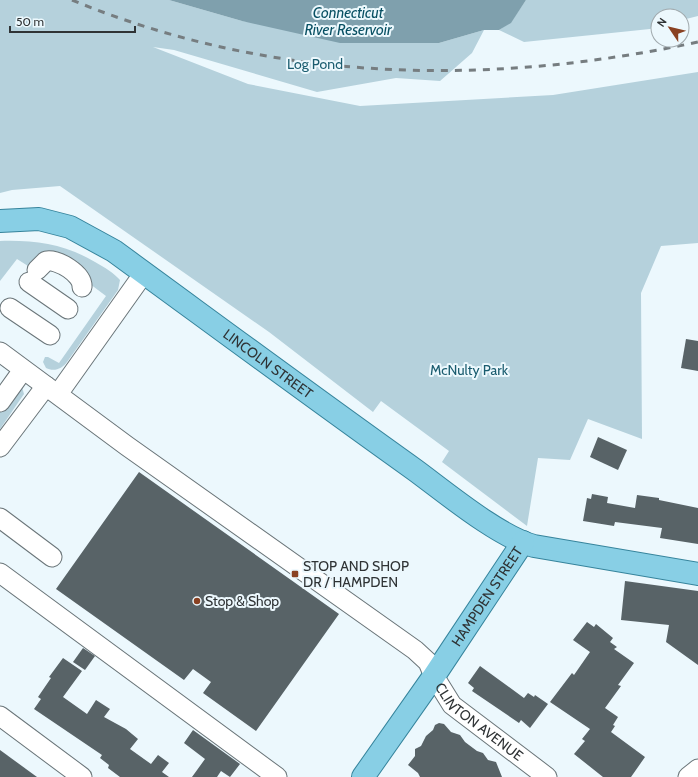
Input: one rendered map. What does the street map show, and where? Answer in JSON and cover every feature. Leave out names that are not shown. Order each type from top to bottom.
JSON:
[{"type":"main road","name":"LINCOLN STREET","points":[[0,221],[39,220],[70,227],[114,251],[475,513],[523,542]]},
{"type":"main road","name":"HAMPDEN STREET","points":[[363,777],[434,676],[523,542],[578,554],[698,574]]},
{"type":"street","points":[[51,260],[58,263],[79,278],[82,283],[76,297],[36,273],[46,261],[51,260]]},
{"type":"street","points":[[0,447],[52,390],[144,273]]},
{"type":"street","points":[[13,303],[53,330]]},
{"type":"street","name":"CLINTON AVENUE","points":[[0,352],[78,411],[415,650],[428,662],[434,676],[452,705],[547,777]]},
{"type":"street","points":[[0,391],[21,368]]},
{"type":"street","points":[[0,402],[21,368]]},
{"type":"street","points":[[0,518],[52,557]]},
{"type":"street","points":[[0,573],[277,777]]},
{"type":"street","points":[[0,716],[82,777]]},
{"type":"street","points":[[688,777],[698,770]]},
{"type":"green space","points":[[0,0],[169,0],[242,21],[439,43],[484,30],[472,53],[440,81],[396,78],[317,92],[174,50],[153,47],[248,84],[360,106],[553,95],[698,72],[698,243],[661,246],[641,293],[642,439],[588,419],[570,460],[538,458],[527,526],[442,462],[449,451],[381,401],[373,412],[269,332],[60,186],[12,190],[0,193]]},
{"type":"green space","points":[[526,0],[698,0],[698,16],[690,18],[690,8],[650,8],[650,29],[524,42],[499,30],[511,22]]},
{"type":"green space","points":[[0,241],[38,242],[61,247],[95,262],[120,280],[118,290],[67,362],[60,368],[52,370],[46,368],[43,362],[45,357],[59,363],[106,296],[90,284],[40,255],[28,266],[17,259],[0,281]]},
{"type":"green space","points":[[22,387],[24,394],[0,429],[0,409]]},
{"type":"water","name":"Connecticut River Reservoir","points":[[169,0],[526,0],[511,23],[499,30],[484,30],[439,43],[340,43],[242,21]]},
{"type":"building","points":[[686,339],[698,341],[698,371],[681,368]]},
{"type":"building","points":[[598,437],[627,450],[618,470],[590,457]]},
{"type":"building","name":"Stop & Shop","points":[[139,472],[339,614],[256,731],[203,693],[211,682],[193,669],[184,680],[56,589]]},
{"type":"building","points":[[592,494],[608,497],[607,503],[635,508],[637,495],[659,498],[659,500],[698,508],[698,544],[660,538],[662,528],[615,522],[614,526],[583,521],[587,498],[591,499]]},
{"type":"building","points":[[625,581],[698,591],[698,665],[666,642],[669,625],[621,620]]},
{"type":"building","points":[[587,622],[594,627],[596,624],[613,638],[610,642],[617,647],[614,649],[634,663],[618,685],[621,686],[605,708],[618,717],[611,732],[645,757],[631,777],[603,777],[574,754],[585,741],[582,739],[590,729],[550,702],[572,673],[574,675],[590,652],[573,640]]},
{"type":"building","points":[[83,648],[95,656],[85,670],[73,662]]},
{"type":"building","points":[[63,658],[82,671],[63,697],[87,714],[96,700],[110,709],[104,717],[126,729],[138,739],[130,749],[151,764],[158,755],[169,763],[162,772],[169,777],[120,777],[108,768],[109,765],[100,758],[102,755],[34,709],[41,699],[38,697],[51,678],[49,677]]},
{"type":"building","points":[[480,666],[524,698],[528,693],[534,697],[535,695],[548,704],[530,728],[521,720],[519,723],[472,691],[474,688],[468,683]]},
{"type":"building","points":[[439,723],[444,724],[451,732],[460,735],[465,742],[477,751],[483,753],[488,760],[496,762],[502,777],[420,777],[418,773],[408,765],[415,756],[415,749],[421,746],[426,736],[433,730],[435,725]]},
{"type":"building","points":[[193,730],[240,764],[230,777],[221,771],[217,777],[192,777],[205,759],[184,743]]},
{"type":"building","points":[[0,750],[37,777],[0,777]]},
{"type":"railway","points":[[72,0],[148,27],[225,48],[303,62],[382,69],[461,70],[540,66],[619,57],[698,42]]},
{"type":"place","name":"STOP AND SHOP DR / HAMPDEN","points":[[295,574]]},
{"type":"place","name":"Stop & Shop","points":[[197,601]]},
{"type":"park label","name":"Log Pond","points":[[315,64]]},
{"type":"park label","name":"McNulty Park","points":[[469,370]]}]
